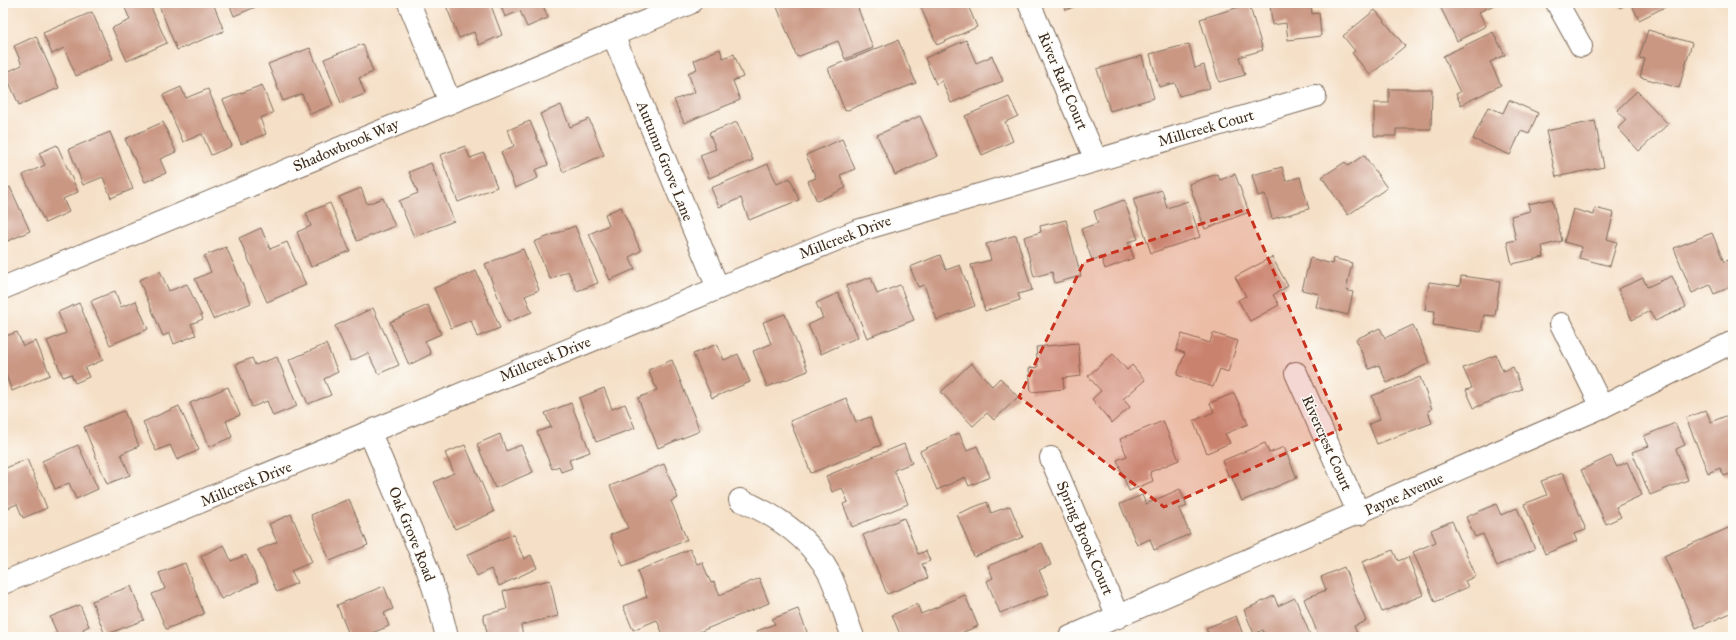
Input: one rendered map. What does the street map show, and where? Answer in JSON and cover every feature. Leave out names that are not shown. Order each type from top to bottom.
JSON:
[{"type":"street","points":[[409,3],[450,102]]},
{"type":"street","name":"Shadowbrook Way","points":[[3,288],[690,3]]},
{"type":"street","name":"River Raft Court","points":[[1029,3],[1096,160]]},
{"type":"street","points":[[1557,3],[1581,46]]},
{"type":"street","name":"Autumn Grove Lane","points":[[613,35],[718,288]]},
{"type":"street","name":"Millcreek Court","points":[[1096,160],[1315,96]]},
{"type":"street","name":"Millcreek Drive","points":[[3,584],[857,231],[1096,160]]},
{"type":"street","points":[[1561,324],[1602,407]]},
{"type":"street","name":"Payne Avenue","points":[[1070,637],[1359,514],[1602,407],[1733,342]]},
{"type":"street","name":"Rivercrest Court","points":[[1296,373],[1359,514]]},
{"type":"street","name":"Oak Grove Road","points":[[370,433],[427,568],[439,605],[447,637]]},
{"type":"street","name":"Spring Brook Court","points":[[1051,458],[1118,617]]},
{"type":"street","points":[[740,500],[772,516],[791,528],[813,550],[828,573],[853,637]]},
{"type":"highlighted area","points":[[1247,209],[1341,429],[1164,507],[1019,397],[1084,262]]},
{"type":"building","points":[[123,3],[149,3],[167,43],[127,61],[112,28],[130,20]]},
{"type":"building","points":[[158,3],[213,3],[224,31],[177,50]]},
{"type":"building","points":[[229,3],[265,3],[234,16]]},
{"type":"building","points":[[445,3],[490,3],[502,35],[479,45],[474,32],[459,38]]},
{"type":"building","points":[[500,3],[542,3],[548,18],[527,27],[520,11],[505,17]]},
{"type":"building","points":[[787,3],[856,3],[873,48],[845,59],[838,41],[797,57],[777,7]]},
{"type":"building","points":[[919,3],[967,3],[977,27],[937,45]]},
{"type":"building","points":[[1063,3],[1082,3],[1066,10]]},
{"type":"building","points":[[1270,3],[1311,3],[1312,14],[1319,13],[1321,36],[1288,40],[1286,23],[1272,25]]},
{"type":"building","points":[[1492,3],[1494,5],[1479,12],[1486,26],[1457,41],[1439,4]]},
{"type":"building","points":[[1617,3],[1630,3],[1620,8]]},
{"type":"building","points":[[1631,3],[1673,3],[1639,20]]},
{"type":"building","points":[[1249,4],[1263,50],[1239,57],[1245,75],[1219,82],[1200,19]]},
{"type":"building","points":[[1375,10],[1405,46],[1370,75],[1352,53],[1355,51],[1343,36]]},
{"type":"building","points":[[92,12],[113,59],[76,76],[64,48],[52,54],[43,33]]},
{"type":"building","points":[[1648,30],[1692,43],[1679,88],[1640,77],[1645,59],[1639,58]]},
{"type":"building","points":[[1493,32],[1505,55],[1490,62],[1501,85],[1461,105],[1456,94],[1460,92],[1443,56]]},
{"type":"building","points":[[36,36],[59,88],[19,105],[5,73],[22,65],[14,46]]},
{"type":"building","points":[[898,40],[916,83],[845,111],[828,68]]},
{"type":"building","points":[[966,40],[976,63],[992,56],[1003,81],[951,103],[942,81],[936,84],[925,58]]},
{"type":"building","points":[[363,44],[373,72],[359,78],[365,94],[341,103],[324,59]]},
{"type":"building","points":[[1189,44],[1195,68],[1204,65],[1210,88],[1179,96],[1175,83],[1159,87],[1150,54]]},
{"type":"building","points":[[310,48],[333,105],[310,114],[302,94],[283,101],[268,64]]},
{"type":"building","points":[[720,49],[723,58],[734,54],[743,77],[733,81],[740,100],[684,123],[674,100],[695,92],[688,73],[697,69],[694,60]]},
{"type":"building","points":[[1142,56],[1154,98],[1110,111],[1097,69]]},
{"type":"building","points":[[262,85],[273,113],[260,118],[266,134],[241,144],[223,100]]},
{"type":"building","points":[[181,87],[186,98],[208,89],[232,146],[211,155],[202,134],[183,142],[163,95]]},
{"type":"building","points":[[1389,89],[1432,89],[1431,129],[1396,129],[1396,136],[1374,136],[1374,103],[1389,103]]},
{"type":"building","points":[[1637,91],[1668,124],[1639,151],[1618,128],[1626,120],[1617,110]]},
{"type":"building","points":[[1009,97],[1018,116],[1005,122],[1013,141],[982,155],[965,116]]},
{"type":"building","points":[[1509,100],[1538,113],[1529,134],[1521,131],[1510,155],[1473,139],[1488,107],[1503,113]]},
{"type":"building","points":[[561,105],[570,127],[589,119],[604,155],[563,172],[540,114]]},
{"type":"building","points":[[920,116],[938,156],[895,175],[877,135]]},
{"type":"building","points":[[530,121],[548,165],[535,170],[538,178],[515,188],[501,152],[514,146],[508,130]]},
{"type":"building","points":[[1595,121],[1604,167],[1556,177],[1546,131]]},
{"type":"building","points":[[163,122],[176,152],[160,159],[166,173],[145,182],[125,139]]},
{"type":"building","points":[[737,122],[753,160],[709,178],[700,155],[716,149],[709,133]]},
{"type":"building","points":[[110,132],[133,189],[111,198],[103,177],[83,185],[69,149]]},
{"type":"building","points":[[842,139],[855,169],[840,175],[846,188],[817,201],[808,181],[816,178],[806,155]]},
{"type":"building","points":[[57,145],[78,192],[63,199],[69,212],[45,223],[23,175],[45,165],[39,153]]},
{"type":"building","points":[[465,146],[470,158],[484,153],[497,187],[458,202],[440,155]]},
{"type":"building","points":[[1364,155],[1387,188],[1348,215],[1322,177],[1345,162],[1348,166]]},
{"type":"building","points":[[431,163],[454,221],[414,237],[399,201],[418,193],[409,172]]},
{"type":"building","points":[[768,164],[777,184],[790,178],[799,200],[749,220],[741,198],[719,207],[711,188]]},
{"type":"building","points":[[1282,167],[1286,181],[1300,177],[1309,209],[1272,219],[1265,194],[1258,196],[1252,175]]},
{"type":"building","points":[[1217,174],[1220,180],[1235,174],[1249,212],[1205,229],[1189,184]]},
{"type":"building","points":[[10,187],[30,231],[8,241],[3,230],[3,190]]},
{"type":"building","points":[[361,188],[367,204],[383,198],[395,226],[357,241],[339,197]]},
{"type":"building","points":[[1162,190],[1167,208],[1188,201],[1200,237],[1151,253],[1133,199]]},
{"type":"building","points":[[1552,199],[1562,241],[1542,246],[1544,257],[1512,264],[1507,242],[1516,240],[1511,216],[1530,211],[1528,204]]},
{"type":"building","points":[[1124,200],[1138,239],[1128,242],[1134,258],[1105,269],[1101,257],[1092,260],[1081,229],[1098,223],[1094,211]]},
{"type":"building","points":[[330,203],[350,251],[311,267],[297,232],[311,226],[306,213]]},
{"type":"building","points":[[621,207],[641,251],[629,257],[635,269],[610,280],[589,234],[609,225],[605,214]]},
{"type":"building","points":[[1595,208],[1614,213],[1607,239],[1617,242],[1610,266],[1579,258],[1582,247],[1564,242],[1573,209],[1594,215]]},
{"type":"building","points":[[1066,220],[1081,276],[1055,283],[1052,272],[1034,277],[1024,237],[1041,232],[1040,226]]},
{"type":"building","points":[[575,226],[598,283],[577,291],[568,271],[550,279],[534,242]]},
{"type":"building","points":[[261,228],[270,249],[287,242],[306,285],[267,302],[239,238]]},
{"type":"building","points":[[1712,233],[1724,262],[1733,258],[1733,286],[1714,294],[1710,285],[1692,293],[1674,248]]},
{"type":"building","points":[[1016,235],[1032,290],[1018,294],[1020,300],[985,311],[971,265],[991,260],[986,244]]},
{"type":"building","points":[[226,247],[251,303],[213,319],[195,279],[211,272],[204,256]]},
{"type":"building","points":[[523,249],[539,290],[525,296],[532,312],[508,322],[485,264]]},
{"type":"building","points":[[940,255],[946,270],[960,265],[975,306],[937,320],[924,285],[918,287],[910,267]]},
{"type":"building","points":[[1272,257],[1288,286],[1273,295],[1279,305],[1250,321],[1238,300],[1246,296],[1235,277]]},
{"type":"building","points":[[1310,258],[1332,264],[1333,258],[1352,263],[1346,290],[1353,292],[1348,315],[1316,307],[1319,294],[1302,290]]},
{"type":"building","points":[[160,271],[169,291],[187,284],[203,319],[191,324],[196,335],[174,344],[170,333],[163,336],[139,280]]},
{"type":"building","points":[[476,271],[500,328],[477,337],[471,320],[451,328],[434,288]]},
{"type":"building","points":[[1461,276],[1500,281],[1495,316],[1484,315],[1481,332],[1433,325],[1435,311],[1425,310],[1429,282],[1460,286]]},
{"type":"building","points":[[1672,276],[1686,307],[1655,321],[1650,311],[1632,320],[1618,289],[1643,278],[1647,287]]},
{"type":"building","points":[[871,277],[877,294],[900,285],[914,320],[867,338],[846,286]]},
{"type":"building","points":[[115,291],[121,307],[136,301],[148,329],[110,345],[91,301]]},
{"type":"building","points":[[838,293],[858,337],[821,354],[808,325],[823,318],[816,303]]},
{"type":"building","points":[[79,303],[103,360],[85,368],[89,377],[75,383],[71,374],[63,377],[47,341],[66,333],[58,312]]},
{"type":"building","points":[[428,305],[441,334],[425,341],[431,354],[409,365],[390,322]]},
{"type":"building","points":[[373,308],[399,365],[378,374],[368,353],[351,361],[335,326]]},
{"type":"building","points":[[785,314],[808,371],[767,387],[753,351],[771,344],[763,322]]},
{"type":"building","points":[[1413,325],[1430,363],[1387,383],[1379,365],[1369,369],[1356,339],[1380,328],[1385,338]]},
{"type":"building","points":[[17,332],[23,346],[36,341],[50,375],[12,391],[3,367],[3,337]]},
{"type":"building","points":[[1213,333],[1238,341],[1228,372],[1220,369],[1213,387],[1177,375],[1185,353],[1176,350],[1182,334],[1210,343]]},
{"type":"building","points":[[1078,343],[1081,376],[1063,378],[1064,389],[1031,392],[1029,368],[1038,367],[1036,347]]},
{"type":"building","points":[[326,344],[338,372],[324,379],[331,395],[308,404],[289,360]]},
{"type":"building","points":[[717,344],[724,360],[738,354],[750,382],[712,398],[693,354]]},
{"type":"building","points":[[1113,354],[1127,370],[1132,365],[1145,380],[1123,399],[1130,407],[1112,423],[1092,399],[1101,391],[1088,376]]},
{"type":"building","points":[[1496,355],[1503,371],[1513,367],[1522,389],[1474,408],[1466,390],[1472,388],[1463,368]]},
{"type":"building","points":[[277,357],[297,406],[273,416],[267,401],[252,407],[236,364],[252,358],[255,365]]},
{"type":"building","points":[[672,360],[700,431],[658,448],[638,398],[657,390],[648,370]]},
{"type":"building","points":[[971,363],[992,386],[1000,378],[1018,397],[994,420],[987,413],[973,426],[941,392]]},
{"type":"building","points":[[1420,377],[1432,409],[1428,411],[1432,423],[1377,444],[1369,424],[1380,419],[1372,396]]},
{"type":"building","points":[[228,387],[240,415],[226,421],[232,437],[209,447],[190,403]]},
{"type":"building","points":[[604,388],[612,409],[625,404],[635,428],[596,442],[579,398]]},
{"type":"building","points":[[1234,393],[1248,424],[1225,434],[1230,443],[1207,453],[1193,421],[1214,412],[1210,403]]},
{"type":"building","points":[[846,398],[856,422],[870,417],[881,445],[811,473],[790,421]]},
{"type":"building","points":[[571,403],[590,452],[569,460],[572,468],[561,472],[559,466],[552,469],[537,432],[551,427],[545,413]]},
{"type":"building","points":[[179,406],[199,450],[177,460],[170,445],[156,451],[143,422]]},
{"type":"building","points":[[1706,410],[1711,422],[1733,413],[1733,473],[1724,476],[1720,468],[1708,473],[1686,418]]},
{"type":"building","points":[[124,411],[139,446],[121,454],[130,475],[107,484],[84,427]]},
{"type":"building","points":[[1163,421],[1179,460],[1150,472],[1153,481],[1129,491],[1117,460],[1127,456],[1120,439]]},
{"type":"building","points":[[1675,423],[1685,445],[1676,449],[1688,480],[1650,495],[1632,452],[1649,446],[1644,436]]},
{"type":"building","points":[[959,433],[967,451],[977,446],[990,477],[969,486],[965,477],[937,490],[920,451]]},
{"type":"building","points":[[500,434],[506,451],[521,445],[533,472],[495,488],[477,444]]},
{"type":"building","points":[[1265,443],[1269,453],[1284,447],[1297,478],[1242,501],[1231,476],[1229,477],[1222,461]]},
{"type":"building","points":[[904,444],[912,463],[894,470],[908,504],[852,527],[843,504],[848,502],[842,488],[832,492],[826,476]]},
{"type":"building","points":[[78,445],[98,489],[76,499],[69,483],[55,489],[42,461]]},
{"type":"building","points":[[465,445],[494,512],[455,529],[434,482],[454,473],[445,453]]},
{"type":"building","points":[[1611,456],[1617,467],[1627,462],[1642,495],[1616,507],[1621,517],[1606,524],[1581,470]]},
{"type":"building","points":[[3,459],[6,468],[27,459],[47,508],[23,518],[17,504],[3,510]]},
{"type":"building","points":[[664,464],[678,498],[671,501],[687,540],[623,566],[610,535],[628,528],[610,486]]},
{"type":"building","points":[[1563,473],[1586,530],[1574,534],[1577,541],[1545,554],[1524,504],[1547,495],[1541,481]]},
{"type":"building","points":[[1180,489],[1187,506],[1179,509],[1190,534],[1154,550],[1150,539],[1137,545],[1120,504],[1142,495],[1146,504]]},
{"type":"building","points":[[349,499],[368,545],[330,561],[311,515]]},
{"type":"building","points":[[987,502],[991,513],[1010,506],[1023,537],[974,557],[957,514]]},
{"type":"building","points":[[1496,504],[1501,515],[1517,508],[1535,549],[1497,566],[1483,534],[1475,537],[1466,517]]},
{"type":"building","points":[[291,514],[312,562],[291,571],[297,583],[277,592],[258,550],[277,542],[269,524]]},
{"type":"building","points":[[904,518],[918,554],[926,551],[930,561],[922,564],[928,578],[887,594],[863,535]]},
{"type":"building","points":[[1452,521],[1476,576],[1465,581],[1468,587],[1435,602],[1413,552],[1436,542],[1431,530]]},
{"type":"building","points":[[1733,526],[1733,612],[1696,628],[1664,556]]},
{"type":"building","points":[[513,534],[524,559],[531,555],[537,568],[499,586],[491,569],[477,576],[467,555]]},
{"type":"building","points":[[1042,543],[1051,565],[1039,570],[1049,594],[1000,613],[987,581],[993,578],[988,566]]},
{"type":"building","points":[[224,545],[231,561],[246,555],[258,582],[221,599],[201,556]]},
{"type":"building","points":[[690,549],[697,564],[702,562],[711,583],[714,582],[720,595],[759,578],[769,603],[687,637],[664,637],[657,620],[633,630],[623,606],[647,597],[637,571]]},
{"type":"building","points":[[1393,550],[1398,561],[1408,557],[1423,595],[1382,612],[1362,562]]},
{"type":"building","points":[[185,563],[204,614],[166,629],[152,594],[165,589],[159,573]]},
{"type":"building","points":[[1344,567],[1366,621],[1354,626],[1358,636],[1319,637],[1304,599],[1326,590],[1321,577]]},
{"type":"building","points":[[550,580],[558,616],[521,625],[523,637],[488,637],[483,615],[507,609],[503,591]]},
{"type":"building","points":[[131,586],[144,620],[105,635],[92,601]]},
{"type":"building","points":[[384,586],[393,609],[384,613],[389,626],[363,637],[350,637],[337,605]]},
{"type":"building","points":[[965,595],[978,626],[952,637],[901,637],[892,615],[917,604],[921,614]]},
{"type":"building","points":[[1274,596],[1278,606],[1295,598],[1311,637],[1266,637],[1263,630],[1254,634],[1244,610]]},
{"type":"building","points":[[80,605],[89,626],[83,629],[86,637],[48,637],[57,633],[50,617]]},
{"type":"building","points":[[798,609],[809,637],[760,637],[757,631],[775,624],[772,619]]},
{"type":"building","points":[[1236,616],[1244,637],[1209,637],[1206,628]]}]
